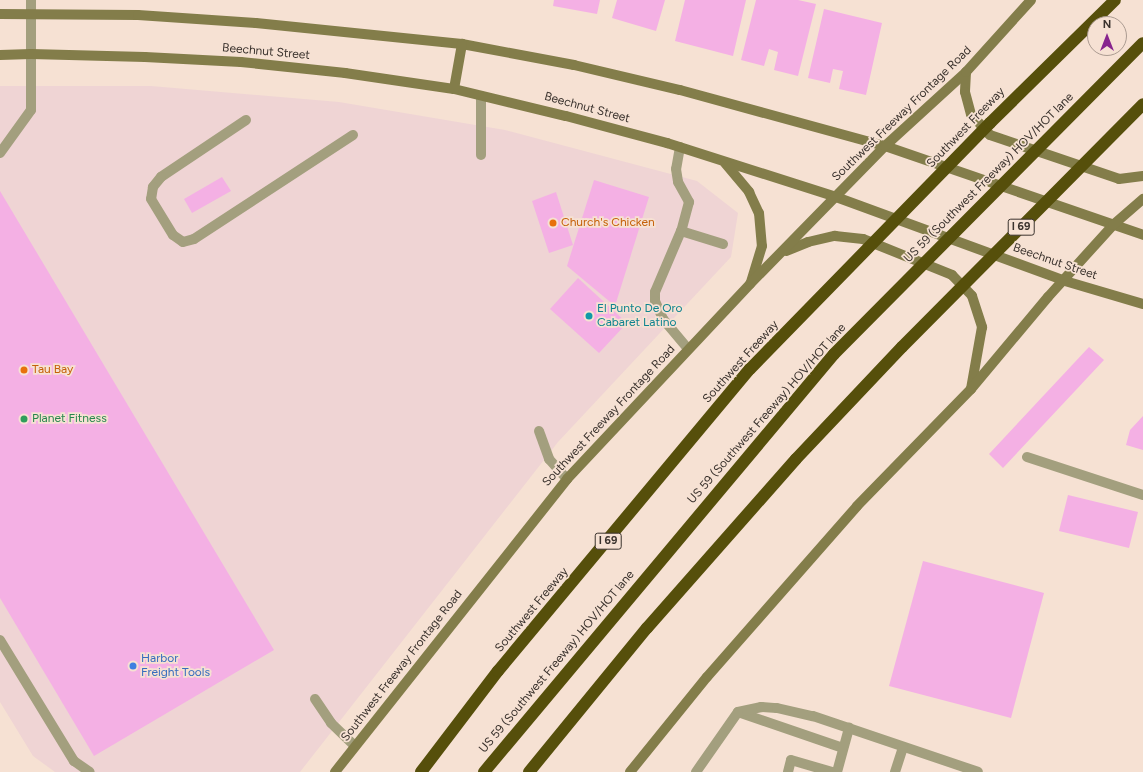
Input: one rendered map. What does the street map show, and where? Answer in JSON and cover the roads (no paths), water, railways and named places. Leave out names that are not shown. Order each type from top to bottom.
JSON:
[{"type":"highway","name":"Southwest Freeway","points":[[421,772],[498,671],[750,369],[1036,76],[1115,0]]},
{"type":"highway","name":"US 59 (Southwest Freeway) HOV/HOT lane","points":[[484,772],[829,360],[853,334],[1143,44]]},
{"type":"highway","name":"I 69","points":[[529,772],[721,543],[902,347],[1142,105]]},
{"type":"main road","name":"Southwest Freeway Frontage Road","points":[[335,772],[567,479],[750,284],[885,146],[966,72],[1031,0]]},
{"type":"main road","points":[[0,14],[142,16],[256,22],[462,44],[574,65],[680,90],[885,146],[1143,235]]},
{"type":"main road","points":[[454,89],[462,44]]},
{"type":"main road","name":"Beechnut Street","points":[[0,55],[31,54],[241,62],[345,73],[454,89],[566,116],[680,147],[836,197],[1065,281],[1143,304]]},
{"type":"main road","points":[[966,72],[965,92],[971,114],[990,135],[1119,179],[1143,176]]},
{"type":"main road","points":[[725,162],[749,192],[759,213],[762,246],[750,284]]},
{"type":"main road","points":[[630,772],[707,678],[857,506],[971,389],[1048,297],[1065,281],[1113,225],[1143,199]]},
{"type":"main road","points":[[782,252],[808,242],[835,236],[863,239],[952,275],[972,296],[982,327],[971,389]]},
{"type":"street","points":[[0,153],[31,110],[31,0]]},
{"type":"street","points":[[481,96],[481,155]]},
{"type":"street","points":[[246,120],[161,177],[153,187],[151,199],[173,235],[183,242],[194,240],[352,135]]},
{"type":"street","points":[[680,147],[676,169],[678,182],[689,202],[681,231],[655,292],[655,301],[663,319],[688,350]]},
{"type":"street","points":[[681,231],[723,244]]},
{"type":"street","points":[[539,431],[549,460],[567,479]]},
{"type":"street","points":[[1027,457],[1143,495]]},
{"type":"street","points":[[0,640],[74,761],[90,772]]},
{"type":"street","points":[[315,699],[330,723],[355,746]]},
{"type":"street","points":[[696,772],[738,712],[761,707],[777,708],[813,716],[903,747],[952,768],[978,772]]},
{"type":"street","points":[[738,712],[843,748]]},
{"type":"street","points":[[837,772],[849,728]]},
{"type":"street","points":[[896,772],[903,747]]},
{"type":"street","points":[[788,772],[791,760],[832,772]]},
{"type":"place","name":"Church's Chicken","points":[[553,223]]},
{"type":"place","name":"El Punto De Oro Cabaret Latino","points":[[589,316]]},
{"type":"place","name":"Tau Bay","points":[[24,370]]},
{"type":"place","name":"Planet Fitness","points":[[24,419]]},
{"type":"place","name":"Harbor Freight Tools","points":[[133,666]]}]
